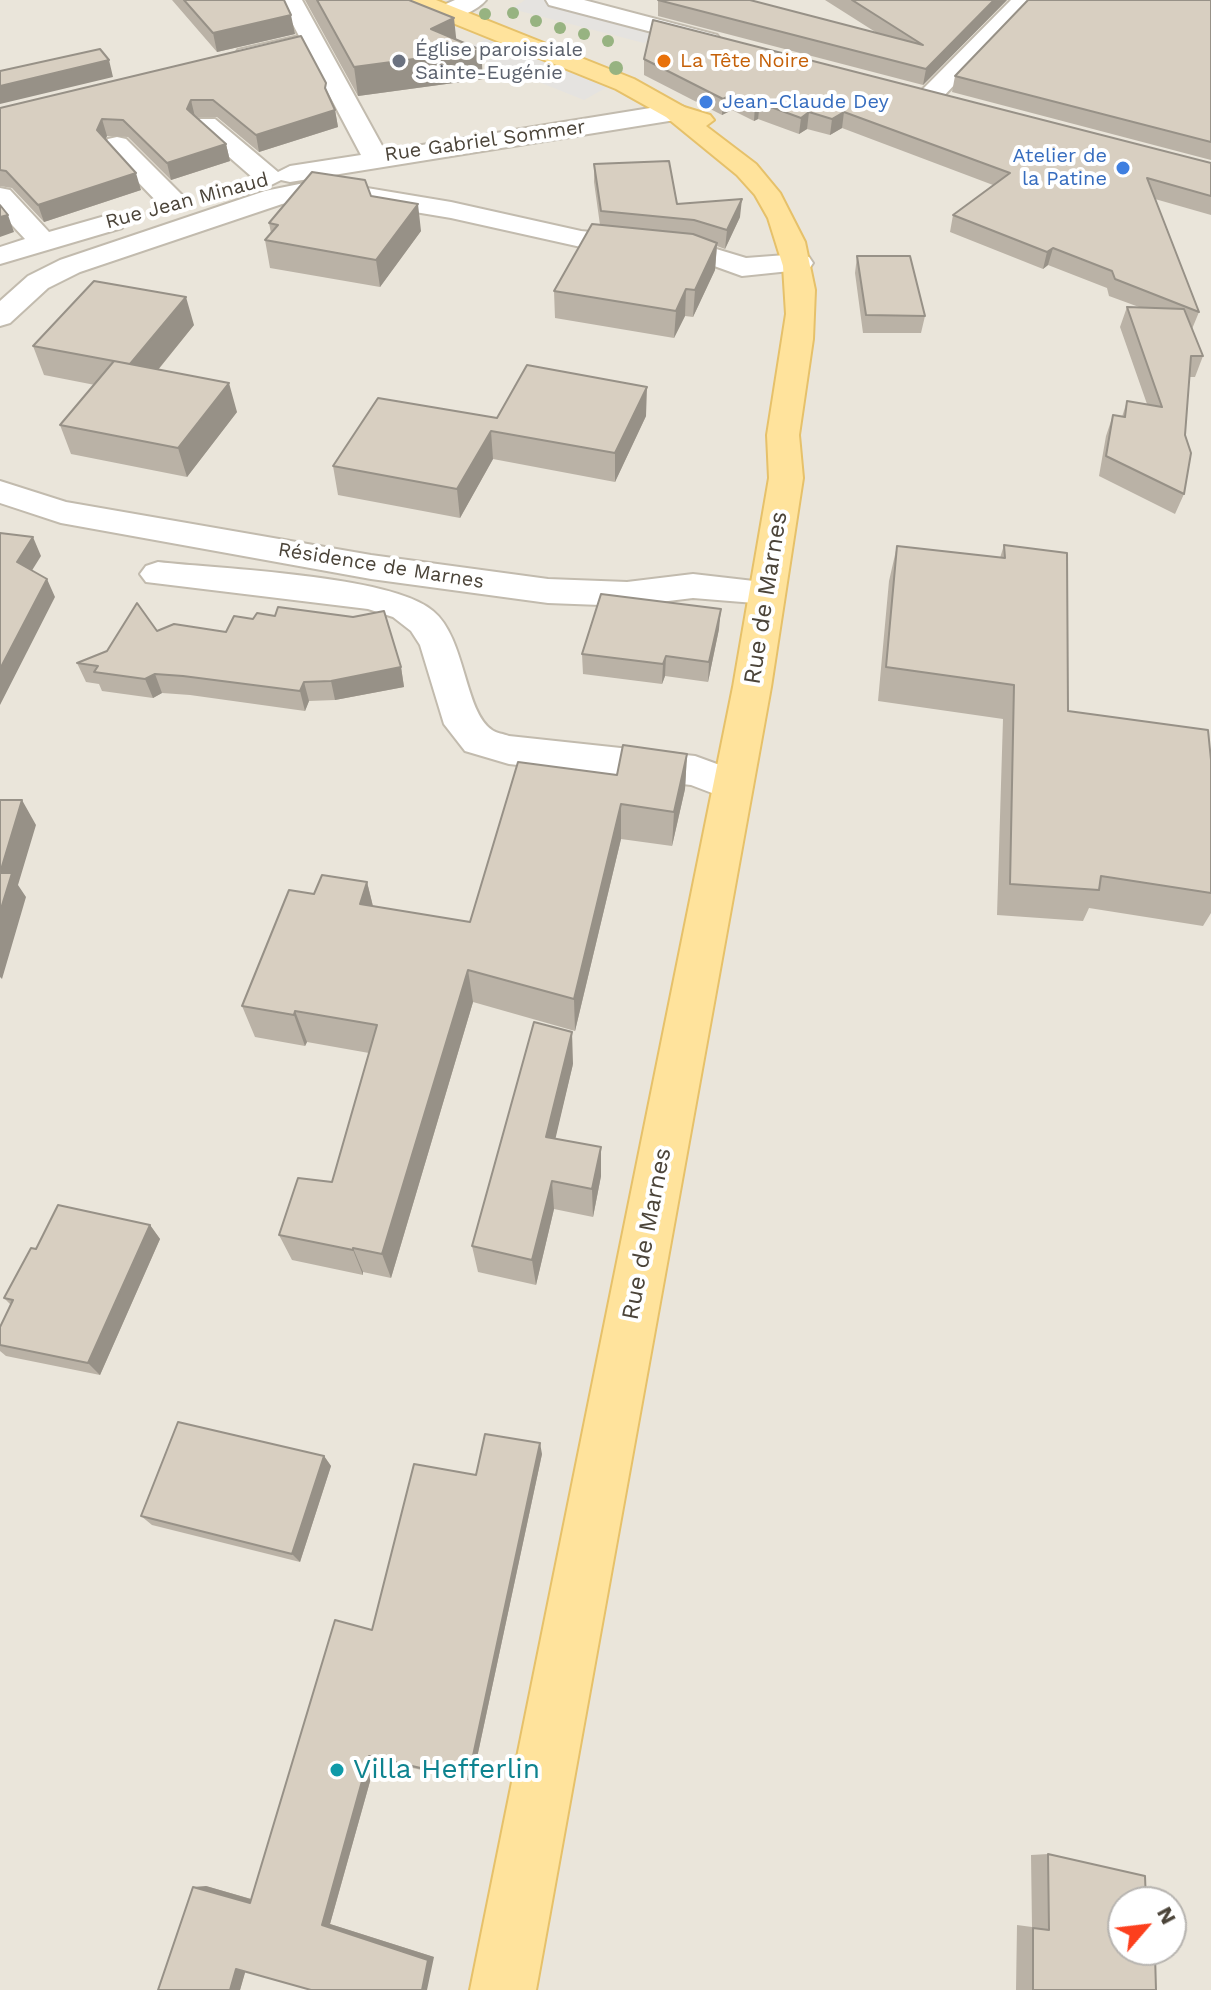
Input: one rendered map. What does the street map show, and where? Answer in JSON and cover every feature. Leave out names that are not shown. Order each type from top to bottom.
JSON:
[{"type":"main road","points":[[416,0],[625,84],[675,112],[746,169],[766,191],[789,234],[799,263],[811,336]]},
{"type":"main road","points":[[675,112],[697,118],[723,134],[786,187],[817,246],[827,296],[811,336]]},
{"type":"main road","name":"Rue de Marnes","points":[[503,1990],[733,786],[786,478],[803,447],[811,336]]},
{"type":"street","name":"Rue Gabriel Sommer","points":[[291,0],[376,158],[675,112]]},
{"type":"street","points":[[447,12],[475,0]]},
{"type":"street","points":[[557,0],[736,47]]},
{"type":"street","points":[[930,96],[1024,0]]},
{"type":"street","points":[[222,61],[313,40]]},
{"type":"street","points":[[900,88],[959,104]]},
{"type":"street","points":[[206,124],[269,178]]},
{"type":"street","points":[[117,145],[173,202]]},
{"type":"street","name":"Rue Jean Minaud","points":[[0,256],[173,202],[269,178],[376,158]]},
{"type":"street","points":[[0,317],[38,282],[70,266],[275,197],[319,188],[451,210],[581,239],[693,250],[724,258],[742,267],[799,263]]},
{"type":"street","points":[[0,196],[44,243]]},
{"type":"street","name":"Résidence de Marnes","points":[[0,492],[61,512],[371,567],[548,591],[627,594],[693,586],[767,592]]},
{"type":"street","name":"Résidence de Marnes","points":[[158,574],[369,597],[406,608],[424,622],[438,645],[463,724],[479,741],[509,750],[695,771],[733,786]]},
{"type":"shaded area","points":[[0,0],[1211,0],[1211,1990],[0,1990]]},
{"type":"shaded area","points":[[525,0],[557,0],[663,28],[644,43],[512,9]]},
{"type":"shaded area","points":[[500,33],[618,81],[584,100],[461,51]]},
{"type":"building","points":[[184,0],[284,0],[291,15],[213,33]]},
{"type":"building","points":[[317,0],[409,0],[454,18],[431,29],[481,50],[354,67]]},
{"type":"building","points":[[658,0],[750,0],[923,45],[852,0],[994,0],[926,69]]},
{"type":"building","points":[[1028,0],[1211,0],[1211,142],[955,76]]},
{"type":"building","points":[[653,20],[1211,163],[1211,196],[1147,178],[1199,312],[1115,279],[1112,271],[1053,248],[1047,252],[953,215],[1010,173],[844,112],[832,119],[809,112],[801,118],[760,103],[755,105],[733,94],[723,99],[644,59]]},
{"type":"building","points":[[301,36],[326,83],[325,88],[335,110],[256,135],[213,100],[191,100],[187,109],[226,144],[167,163],[123,120],[102,119],[97,130],[136,173],[38,205],[6,171],[0,170],[0,108]]},
{"type":"building","points":[[100,49],[109,60],[0,86],[0,71]]},
{"type":"building","points":[[669,161],[677,204],[742,199],[727,230],[694,220],[601,211],[594,164]]},
{"type":"building","points":[[312,172],[365,180],[371,196],[418,204],[376,260],[265,240],[278,225],[269,223]]},
{"type":"building","points":[[0,205],[8,215],[0,217]]},
{"type":"building","points":[[592,224],[693,234],[717,243],[695,290],[686,289],[676,311],[554,291]]},
{"type":"building","points":[[857,256],[910,256],[925,316],[866,315]]},
{"type":"building","points":[[94,281],[186,297],[130,364],[33,346]]},
{"type":"building","points":[[1127,307],[1184,309],[1203,356],[1191,356],[1185,435],[1191,453],[1184,494],[1106,456],[1113,415],[1125,417],[1127,401],[1162,407]]},
{"type":"building","points":[[114,361],[229,383],[178,448],[60,425]]},
{"type":"building","points":[[527,365],[647,387],[615,453],[491,431],[457,489],[333,466],[378,398],[497,418]]},
{"type":"building","points":[[0,533],[33,537],[17,562],[47,579],[0,669]]},
{"type":"building","points":[[1004,545],[1067,553],[1068,711],[1208,730],[1211,760],[1211,893],[1101,876],[1099,890],[1010,884],[1014,685],[886,667],[897,546],[1005,558]]},
{"type":"building","points":[[601,594],[721,609],[709,662],[666,656],[663,664],[582,654]]},
{"type":"building","points":[[137,603],[157,631],[174,624],[226,632],[234,616],[253,619],[257,613],[275,616],[278,607],[353,617],[384,611],[401,667],[331,681],[304,682],[300,691],[183,676],[155,674],[145,679],[94,672],[98,666],[77,663],[107,651]]},
{"type":"building","points":[[623,745],[687,754],[674,812],[621,804],[574,999],[468,970],[382,1254],[279,1235],[298,1178],[332,1182],[377,1025],[295,1011],[294,1015],[242,1006],[289,890],[314,894],[322,875],[367,882],[360,904],[470,922],[518,762],[617,775]]},
{"type":"building","points":[[0,800],[22,800],[0,873]]},
{"type":"building","points":[[0,873],[12,873],[0,912]]},
{"type":"building","points":[[534,1022],[572,1032],[546,1137],[601,1147],[592,1189],[552,1181],[532,1260],[472,1246]]},
{"type":"building","points":[[58,1205],[150,1225],[88,1363],[0,1345],[0,1327],[13,1300],[4,1298],[31,1248],[36,1249]]},
{"type":"building","points":[[178,1422],[324,1456],[292,1554],[141,1516]]},
{"type":"building","points":[[485,1434],[540,1443],[468,1779],[369,1756],[322,1925],[428,1960],[422,1990],[311,1990],[236,1969],[230,1990],[158,1990],[193,1887],[250,1903],[335,1620],[372,1630],[414,1464],[476,1475]]},
{"type":"building","points":[[1048,1854],[1145,1876],[1145,1886],[1107,1886],[1107,1966],[1155,1966],[1156,1990],[1033,1990],[1033,1928],[1049,1930]]},
{"type":"place","name":"Église paroissiale Sainte-Eugénie","points":[[399,61]]},
{"type":"place","name":"La Tête Noire","points":[[664,61]]},
{"type":"place","name":"Jean-Claude Dey","points":[[706,102]]},
{"type":"place","name":"Atelier de la Patine","points":[[1123,168]]},
{"type":"place","name":"Villa Hefferlin","points":[[337,1770]]}]
